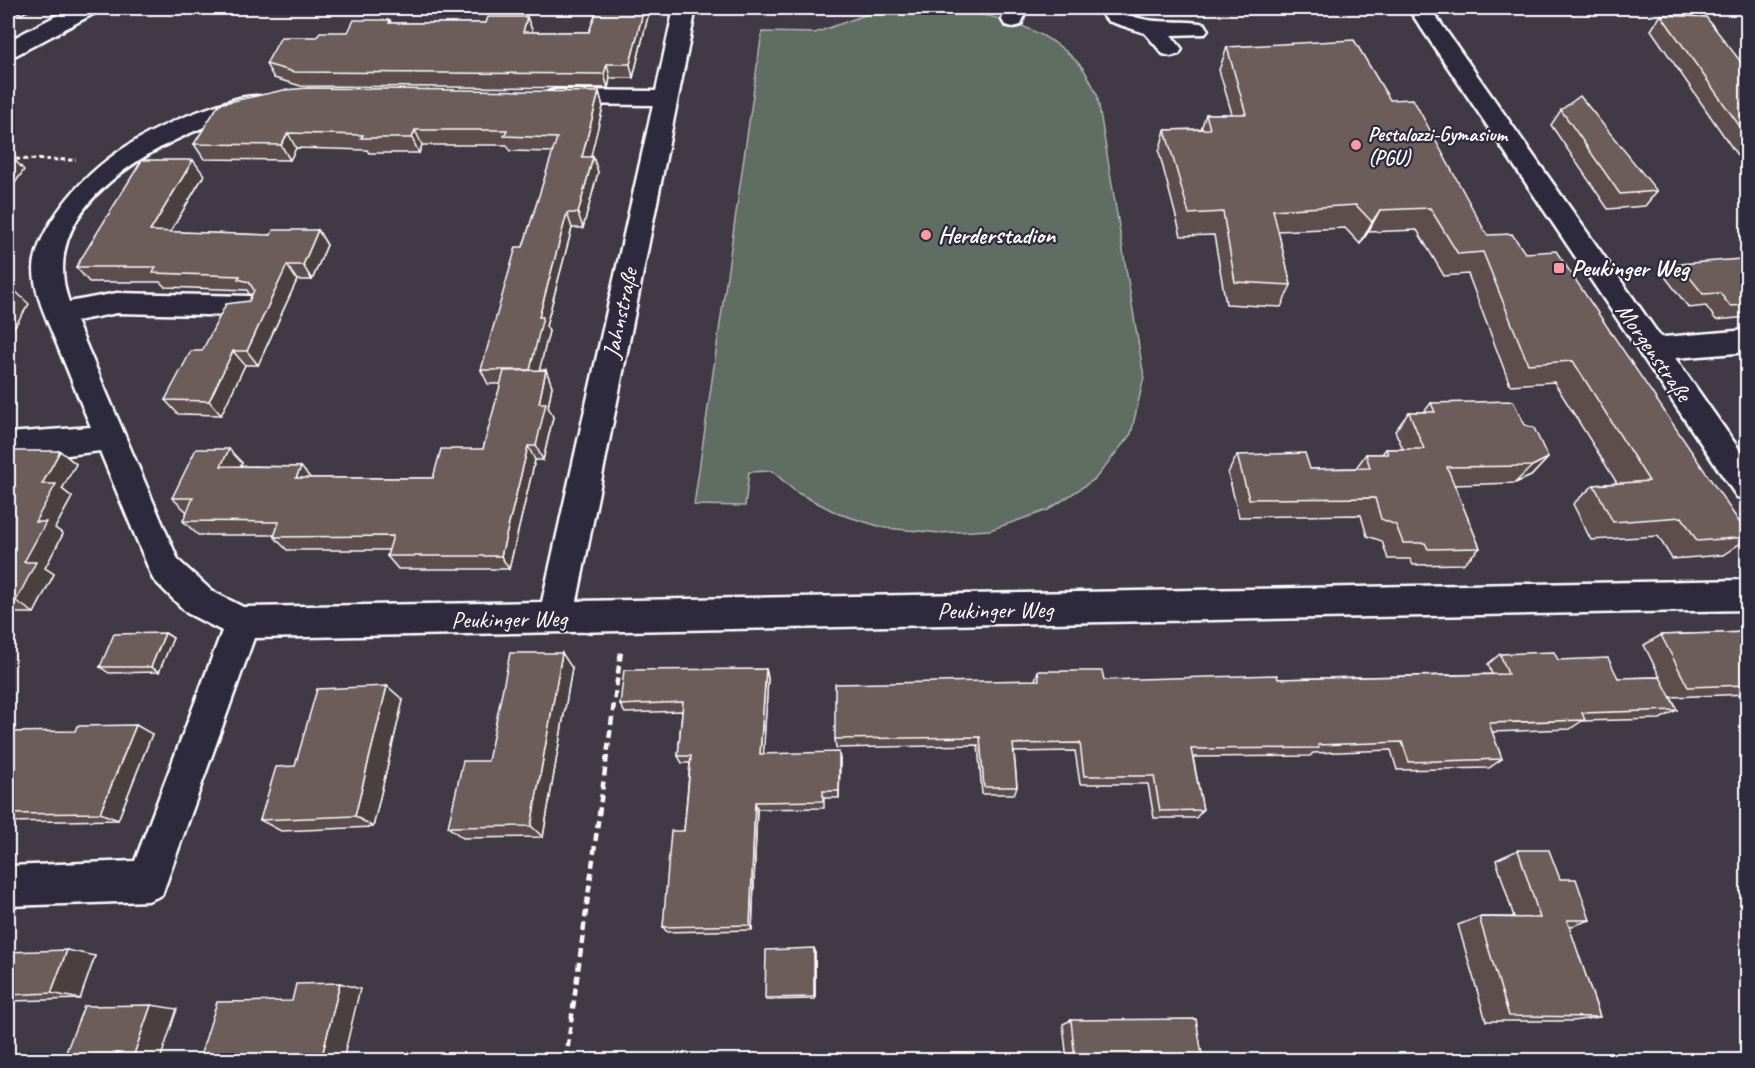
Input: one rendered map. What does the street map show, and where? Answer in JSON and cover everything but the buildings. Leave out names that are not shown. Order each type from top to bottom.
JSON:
[{"type":"street","points":[[8,50],[87,8]]},
{"type":"street","name":"Jahnstraße","points":[[556,618],[685,8]]},
{"type":"street","points":[[1107,8],[1116,16],[1153,28],[1197,29]]},
{"type":"street","name":"Morgenstraße","points":[[1419,8],[1748,488]]},
{"type":"street","points":[[1153,28],[1171,49]]},
{"type":"street","points":[[526,96],[665,98]]},
{"type":"street","name":"Peukinger Weg","points":[[279,97],[244,104],[200,118],[159,136],[122,161],[84,194],[70,212],[54,242],[48,262],[48,276],[58,314],[165,569],[185,593],[214,612],[242,623],[1748,595]]},
{"type":"street","points":[[58,314],[117,303],[249,306]]},
{"type":"street","points":[[1652,350],[1748,341]]},
{"type":"street","points":[[8,445],[111,437]]},
{"type":"street","points":[[8,886],[148,881],[242,623]]},
{"type":"path","points":[[8,159],[122,161]]},
{"type":"path","points":[[566,1060],[626,616]]},
{"type":"green space","name":"Herderstadion","points":[[915,8],[960,11],[1005,20],[1046,38],[1065,50],[1086,72],[1097,94],[1144,377],[1131,434],[1095,479],[1048,510],[990,530],[940,533],[885,528],[839,514],[796,492],[772,471],[749,472],[745,506],[694,505],[762,32],[815,33],[876,11]]},
{"type":"place","name":"Pestalozzi-Gymasium (PGU)","points":[[1356,145]]},
{"type":"place","name":"Herderstadion","points":[[926,235]]},
{"type":"place","name":"Peukinger Weg","points":[[1559,268]]}]
